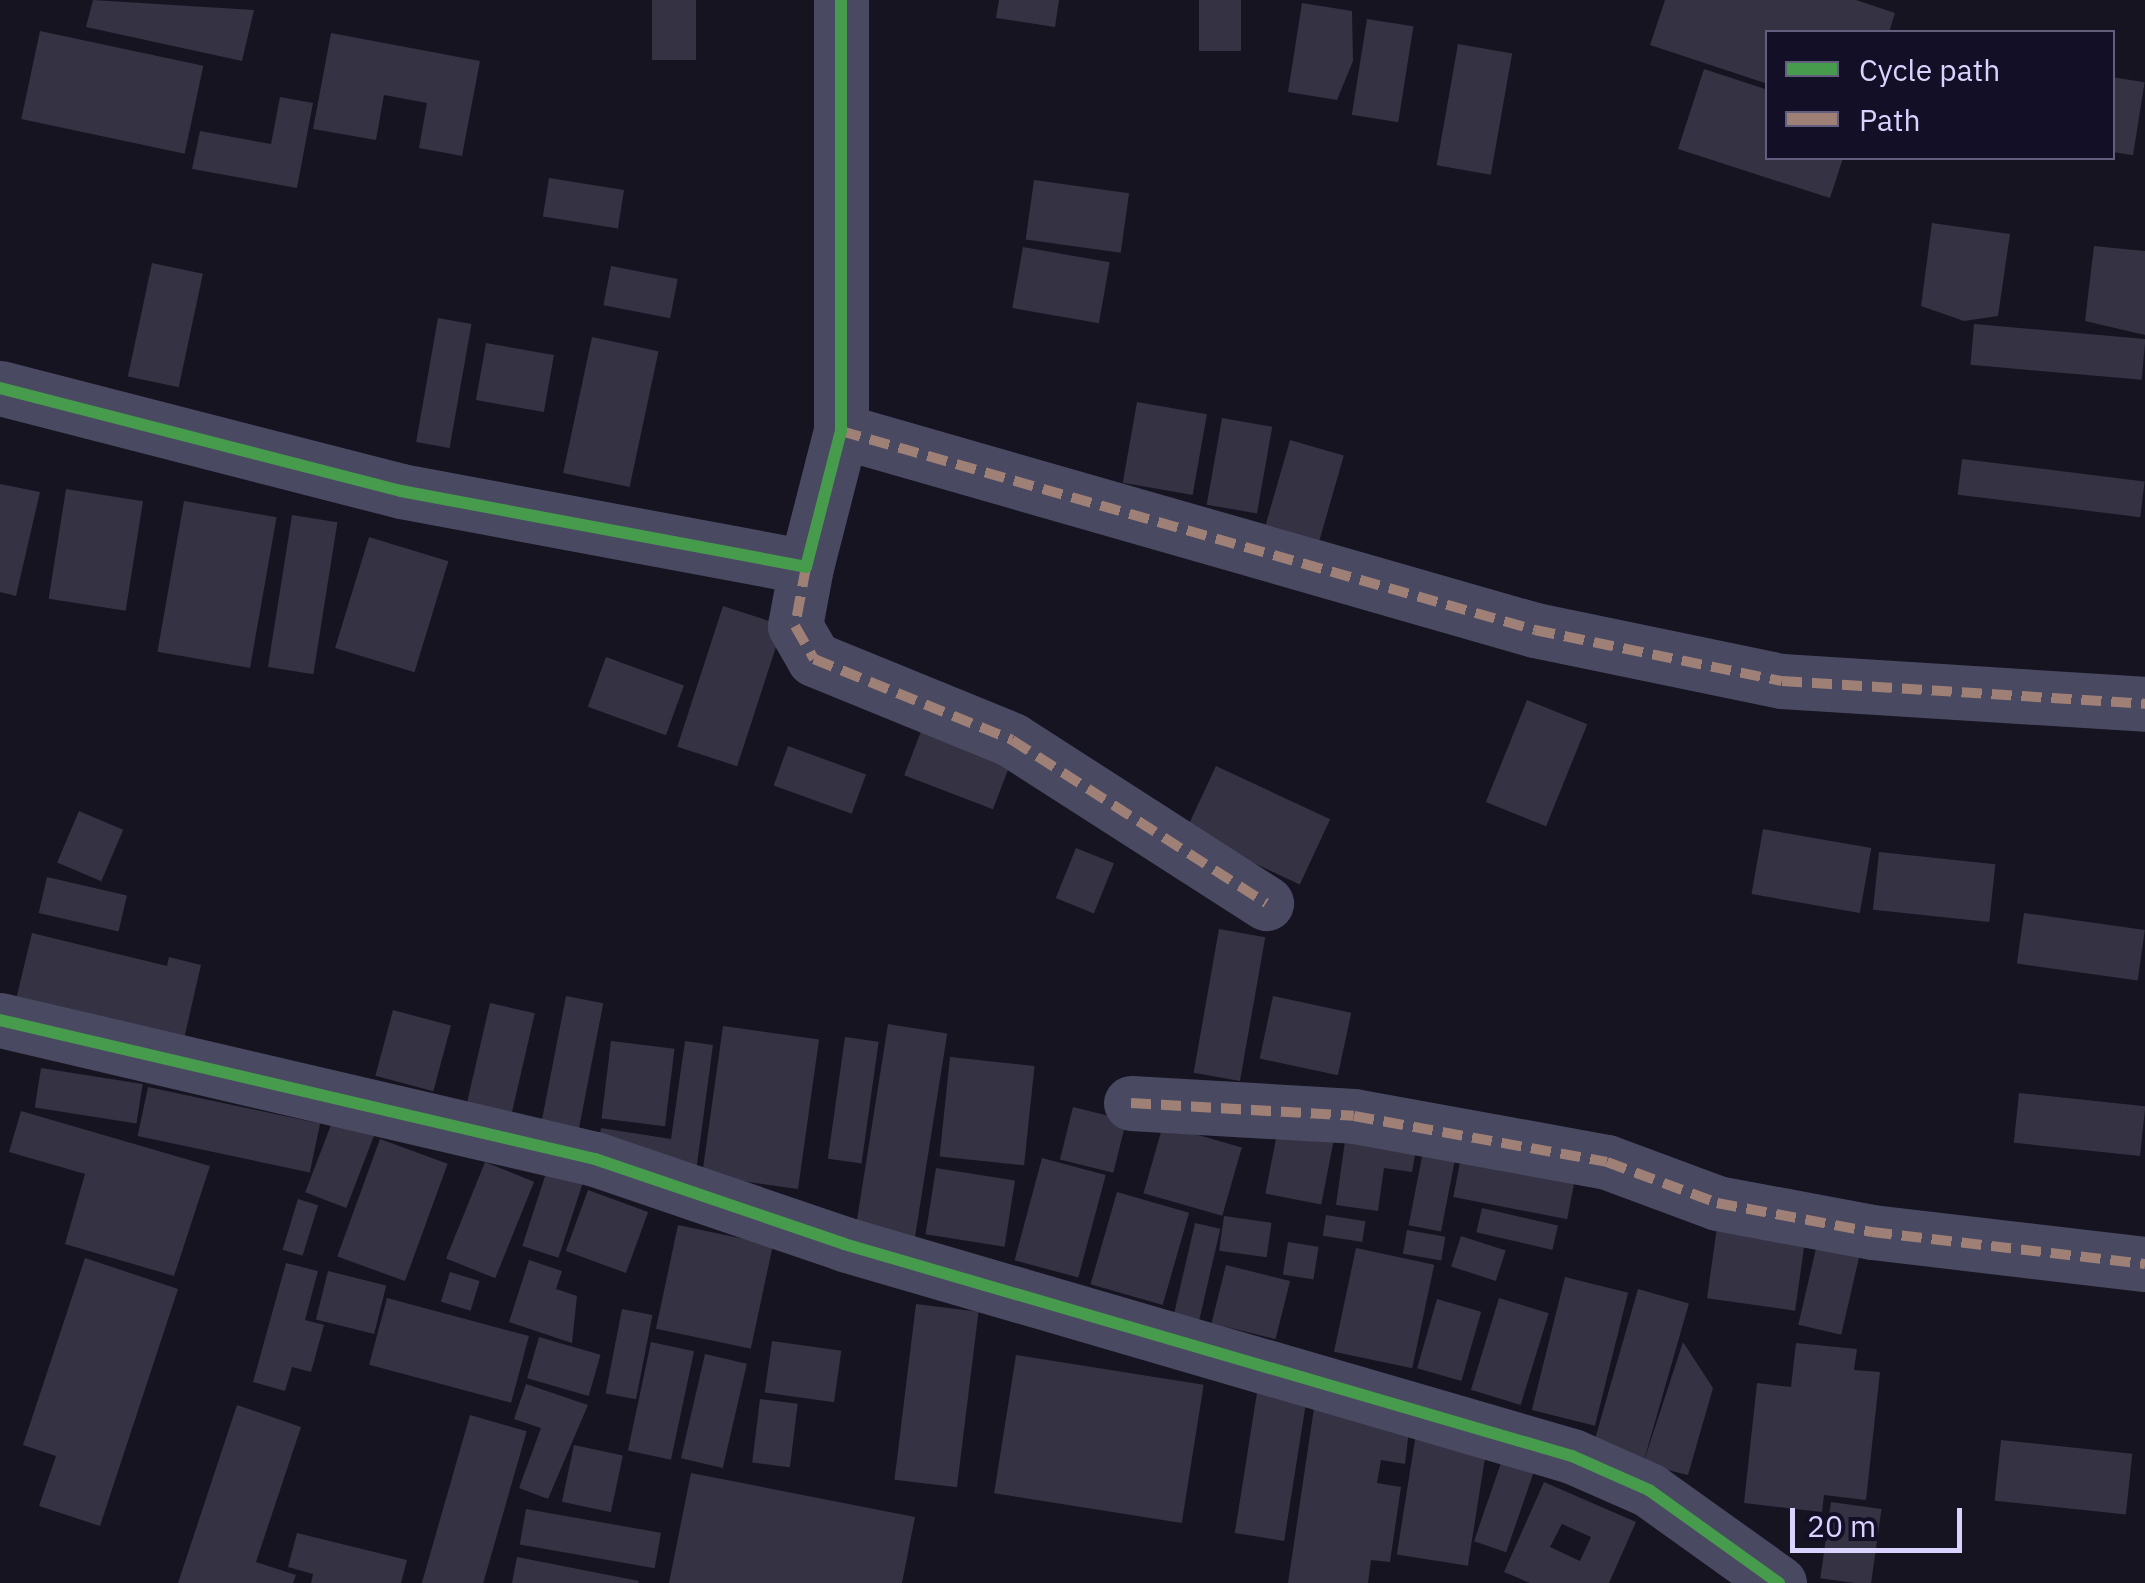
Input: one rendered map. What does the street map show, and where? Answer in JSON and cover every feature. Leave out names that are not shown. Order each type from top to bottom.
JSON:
[{"type":"street","points":[[842,0],[841,431],[795,626],[814,659],[1012,740],[1266,903]]},
{"type":"street","points":[[0,388],[401,491],[806,567]]},
{"type":"street","points":[[841,431],[1535,630],[1668,658],[1782,681],[2145,704]]},
{"type":"street","points":[[0,1020],[595,1160],[844,1244],[1572,1456],[1649,1490],[1779,1583]]},
{"type":"street","points":[[1131,1102],[1354,1116],[1608,1162],[1717,1202],[1872,1232],[2145,1264]]},
{"type":"building","points":[[93,0],[254,10],[242,61],[86,27]]},
{"type":"building","points":[[652,0],[696,0],[696,60],[652,60]]},
{"type":"building","points":[[999,0],[1059,0],[1055,27],[996,18]]},
{"type":"building","points":[[1199,0],[1241,0],[1241,51],[1199,51]]},
{"type":"building","points":[[1665,0],[1856,0],[1895,13],[1890,30],[1765,30],[1765,83],[1650,45]]},
{"type":"building","points":[[1302,3],[1352,11],[1353,61],[1337,100],[1288,92]]},
{"type":"building","points":[[1367,19],[1413,26],[1398,122],[1352,115]]},
{"type":"building","points":[[40,31],[203,66],[185,154],[21,119]]},
{"type":"building","points":[[331,33],[480,61],[462,156],[419,148],[427,103],[384,95],[376,140],[313,129]]},
{"type":"building","points":[[1458,44],[1512,54],[1491,175],[1437,165]]},
{"type":"building","points":[[1704,69],[1765,89],[1765,160],[1842,160],[1830,198],[1678,149]]},
{"type":"building","points":[[2115,77],[2145,82],[2133,155],[2115,152]]},
{"type":"building","points":[[280,97],[313,103],[297,188],[192,169],[200,131],[271,144]]},
{"type":"building","points":[[549,178],[624,190],[618,228],[543,217]]},
{"type":"building","points":[[1034,180],[1129,193],[1121,253],[1026,239]]},
{"type":"building","points":[[1932,223],[2010,234],[1998,316],[1964,321],[1921,306]]},
{"type":"building","points":[[2094,246],[2145,251],[2145,335],[2085,321]]},
{"type":"building","points":[[1023,247],[1110,262],[1099,323],[1012,308]]},
{"type":"building","points":[[152,263],[203,274],[179,387],[128,376]]},
{"type":"building","points":[[611,266],[678,279],[670,318],[603,305]]},
{"type":"building","points":[[438,318],[471,324],[450,448],[416,442]]},
{"type":"building","points":[[1974,324],[2145,339],[2142,380],[1970,365]]},
{"type":"building","points":[[592,337],[659,351],[630,487],[563,473]]},
{"type":"building","points":[[486,343],[554,355],[544,412],[476,400]]},
{"type":"building","points":[[1137,402],[1207,414],[1193,495],[1123,483]]},
{"type":"building","points":[[1222,418],[1272,427],[1257,514],[1207,505]]},
{"type":"building","points":[[1290,440],[1344,455],[1320,540],[1266,525]]},
{"type":"building","points":[[1962,459],[2145,481],[2140,517],[1958,495]]},
{"type":"building","points":[[0,484],[40,492],[16,596],[0,592]]},
{"type":"building","points":[[66,489],[143,501],[126,611],[49,599]]},
{"type":"building","points":[[184,501],[277,517],[250,668],[157,652]]},
{"type":"building","points":[[292,515],[337,522],[313,674],[268,667]]},
{"type":"building","points":[[369,537],[448,561],[414,672],[335,648]]},
{"type":"building","points":[[723,606],[783,625],[737,766],[677,747]]},
{"type":"building","points":[[606,657],[684,685],[666,735],[588,707]]},
{"type":"building","points":[[1527,700],[1587,724],[1546,826],[1486,802]]},
{"type":"building","points":[[925,721],[1014,755],[993,809],[904,775]]},
{"type":"building","points":[[788,746],[866,774],[852,814],[774,785]]},
{"type":"building","points":[[1216,766],[1330,819],[1300,885],[1186,831]]},
{"type":"building","points":[[79,811],[123,830],[101,881],[57,863]]},
{"type":"building","points":[[1763,829],[1871,848],[1860,913],[1752,894]]},
{"type":"building","points":[[1076,848],[1114,863],[1094,913],[1056,898]]},
{"type":"building","points":[[1879,852],[1995,864],[1989,922],[1873,910]]},
{"type":"building","points":[[47,877],[127,895],[119,931],[39,913]]},
{"type":"building","points":[[2024,913],[2145,930],[2138,980],[2017,964]]},
{"type":"building","points":[[1219,929],[1265,937],[1240,1081],[1194,1073]]},
{"type":"building","points":[[32,933],[167,966],[169,957],[201,965],[181,1052],[13,1012]]},
{"type":"building","points":[[566,996],[603,1003],[576,1146],[538,1138]]},
{"type":"building","points":[[1273,996],[1351,1013],[1338,1075],[1260,1059]]},
{"type":"building","points":[[490,1003],[535,1013],[512,1113],[467,1102]]},
{"type":"building","points":[[393,1010],[451,1026],[433,1091],[375,1076]]},
{"type":"building","points":[[888,1024],[947,1033],[914,1241],[855,1231]]},
{"type":"building","points":[[723,1026],[819,1039],[798,1189],[702,1176]]},
{"type":"building","points":[[845,1037],[879,1042],[862,1164],[828,1159]]},
{"type":"building","points":[[611,1041],[675,1049],[665,1126],[601,1118]]},
{"type":"building","points":[[685,1041],[713,1045],[696,1172],[597,1158],[601,1128],[671,1139]]},
{"type":"building","points":[[950,1057],[1035,1066],[1024,1165],[940,1156]]},
{"type":"building","points":[[41,1068],[143,1084],[136,1124],[35,1108]]},
{"type":"building","points":[[148,1087],[320,1124],[310,1172],[138,1136]]},
{"type":"building","points":[[2019,1093],[2145,1106],[2140,1156],[2014,1143]]},
{"type":"building","points":[[1073,1107],[1126,1120],[1113,1173],[1060,1159]]},
{"type":"building","points":[[21,1111],[210,1166],[174,1276],[65,1244],[85,1174],[9,1152]]},
{"type":"building","points":[[336,1112],[377,1128],[346,1208],[305,1192]]},
{"type":"building","points":[[1280,1118],[1336,1129],[1321,1204],[1265,1194]]},
{"type":"building","points":[[1163,1125],[1242,1148],[1222,1216],[1143,1193]]},
{"type":"building","points":[[1346,1134],[1417,1144],[1412,1172],[1384,1168],[1378,1211],[1336,1205]]},
{"type":"building","points":[[1426,1136],[1458,1142],[1441,1232],[1409,1225]]},
{"type":"building","points":[[380,1139],[448,1164],[405,1281],[337,1256]]},
{"type":"building","points":[[1463,1147],[1577,1169],[1567,1219],[1453,1197]]},
{"type":"building","points":[[1042,1158],[1106,1175],[1078,1277],[1015,1260]]},
{"type":"building","points":[[485,1162],[534,1182],[495,1278],[446,1258]]},
{"type":"building","points":[[936,1168],[1015,1181],[1005,1247],[926,1234]]},
{"type":"building","points":[[547,1170],[583,1182],[558,1258],[522,1246]]},
{"type":"building","points":[[588,1190],[648,1212],[626,1273],[566,1251]]},
{"type":"building","points":[[1117,1192],[1189,1213],[1163,1305],[1091,1284]]},
{"type":"building","points":[[298,1199],[318,1205],[303,1256],[283,1250]]},
{"type":"building","points":[[1482,1208],[1558,1226],[1552,1250],[1476,1232]]},
{"type":"building","points":[[1326,1215],[1366,1221],[1362,1242],[1323,1236]]},
{"type":"building","points":[[1224,1216],[1272,1223],[1267,1257],[1219,1251]]},
{"type":"building","points":[[1195,1223],[1220,1229],[1199,1319],[1174,1314]]},
{"type":"building","points":[[678,1225],[773,1245],[751,1349],[656,1329]]},
{"type":"building","points":[[1717,1227],[1805,1239],[1795,1311],[1707,1298]]},
{"type":"building","points":[[1407,1230],[1445,1237],[1441,1260],[1403,1254]]},
{"type":"building","points":[[1461,1236],[1506,1251],[1496,1281],[1451,1266]]},
{"type":"building","points":[[1288,1242],[1319,1247],[1313,1279],[1283,1275]]},
{"type":"building","points":[[1817,1244],[1860,1254],[1841,1335],[1798,1325]]},
{"type":"building","points":[[1356,1248],[1434,1265],[1412,1368],[1334,1352]]},
{"type":"building","points":[[85,1258],[178,1289],[100,1526],[39,1506],[56,1456],[23,1445]]},
{"type":"building","points":[[529,1260],[562,1271],[556,1289],[577,1296],[572,1343],[509,1322]]},
{"type":"building","points":[[286,1263],[318,1271],[305,1320],[324,1325],[311,1372],[292,1367],[285,1391],[253,1382]]},
{"type":"building","points":[[1226,1265],[1290,1281],[1276,1339],[1211,1323]]},
{"type":"building","points":[[328,1271],[386,1286],[374,1334],[316,1320]]},
{"type":"building","points":[[450,1272],[480,1281],[471,1311],[441,1302]]},
{"type":"building","points":[[1565,1277],[1628,1293],[1595,1426],[1532,1410]]},
{"type":"building","points":[[1638,1289],[1689,1304],[1642,1468],[1591,1453]]},
{"type":"building","points":[[387,1298],[529,1336],[511,1403],[369,1365]]},
{"type":"building","points":[[1499,1298],[1549,1313],[1521,1405],[1471,1390]]},
{"type":"building","points":[[1437,1299],[1481,1312],[1461,1381],[1417,1368]]},
{"type":"building","points":[[916,1304],[979,1312],[957,1487],[894,1480]]},
{"type":"building","points":[[622,1309],[652,1315],[636,1399],[606,1393]]},
{"type":"building","points":[[539,1337],[601,1355],[589,1396],[527,1378]]},
{"type":"building","points":[[772,1341],[841,1351],[834,1402],[765,1392]]},
{"type":"building","points":[[651,1342],[694,1351],[671,1460],[628,1451]]},
{"type":"building","points":[[1683,1342],[1713,1388],[1688,1475],[1643,1464]]},
{"type":"building","points":[[1796,1343],[1857,1349],[1854,1370],[1880,1372],[1866,1500],[1824,1495],[1822,1512],[1744,1503],[1757,1383],[1791,1387]]},
{"type":"building","points":[[705,1354],[747,1364],[723,1468],[681,1458]]},
{"type":"building","points":[[1016,1355],[1204,1385],[1182,1523],[994,1493]]},
{"type":"building","points":[[1259,1380],[1308,1388],[1284,1541],[1235,1533]]},
{"type":"building","points":[[526,1384],[588,1405],[548,1499],[519,1488],[541,1428],[514,1419]]},
{"type":"building","points":[[760,1399],[798,1404],[790,1467],[752,1463]]},
{"type":"building","points":[[237,1405],[301,1427],[256,1562],[296,1575],[293,1583],[178,1583]]},
{"type":"building","points":[[1314,1408],[1410,1422],[1405,1464],[1381,1460],[1377,1483],[1401,1487],[1390,1562],[1371,1560],[1368,1583],[1288,1583]]},
{"type":"building","points":[[470,1415],[527,1431],[483,1583],[422,1583]]},
{"type":"building","points":[[1417,1427],[1488,1438],[1468,1566],[1397,1554]]},
{"type":"building","points":[[2001,1440],[2132,1454],[2126,1514],[1995,1501]]},
{"type":"building","points":[[574,1445],[623,1455],[611,1512],[562,1502]]},
{"type":"building","points":[[1503,1457],[1535,1468],[1506,1552],[1474,1541]]},
{"type":"building","points":[[691,1473],[915,1517],[902,1583],[669,1583]]},
{"type":"building","points":[[1544,1482],[1636,1522],[1609,1583],[1530,1583],[1504,1572]],"holes":[[[1562,1524],[1591,1537],[1580,1561],[1550,1547]]]},
{"type":"building","points":[[1831,1502],[1882,1509],[1871,1583],[1820,1578]]},
{"type":"building","points":[[526,1509],[661,1533],[655,1568],[520,1544]]},
{"type":"building","points":[[297,1533],[407,1560],[401,1583],[311,1583],[313,1574],[288,1567]]},
{"type":"building","points":[[517,1557],[639,1581],[512,1583]]},
{"type":"marked path","points":[[841,431],[1535,630],[1782,681],[2145,704]]},
{"type":"marked path","points":[[806,567],[795,626],[814,659],[1012,740],[1266,903]]},
{"type":"marked path","points":[[1131,1103],[1354,1116],[1607,1162],[1717,1203],[1872,1232],[2145,1264]]},
{"type":"cycle path","points":[[0,388],[401,491],[806,567],[841,431],[841,0]]},
{"type":"cycle path","points":[[0,1020],[595,1159],[844,1244],[1572,1456],[1649,1490],[1779,1583]]}]
